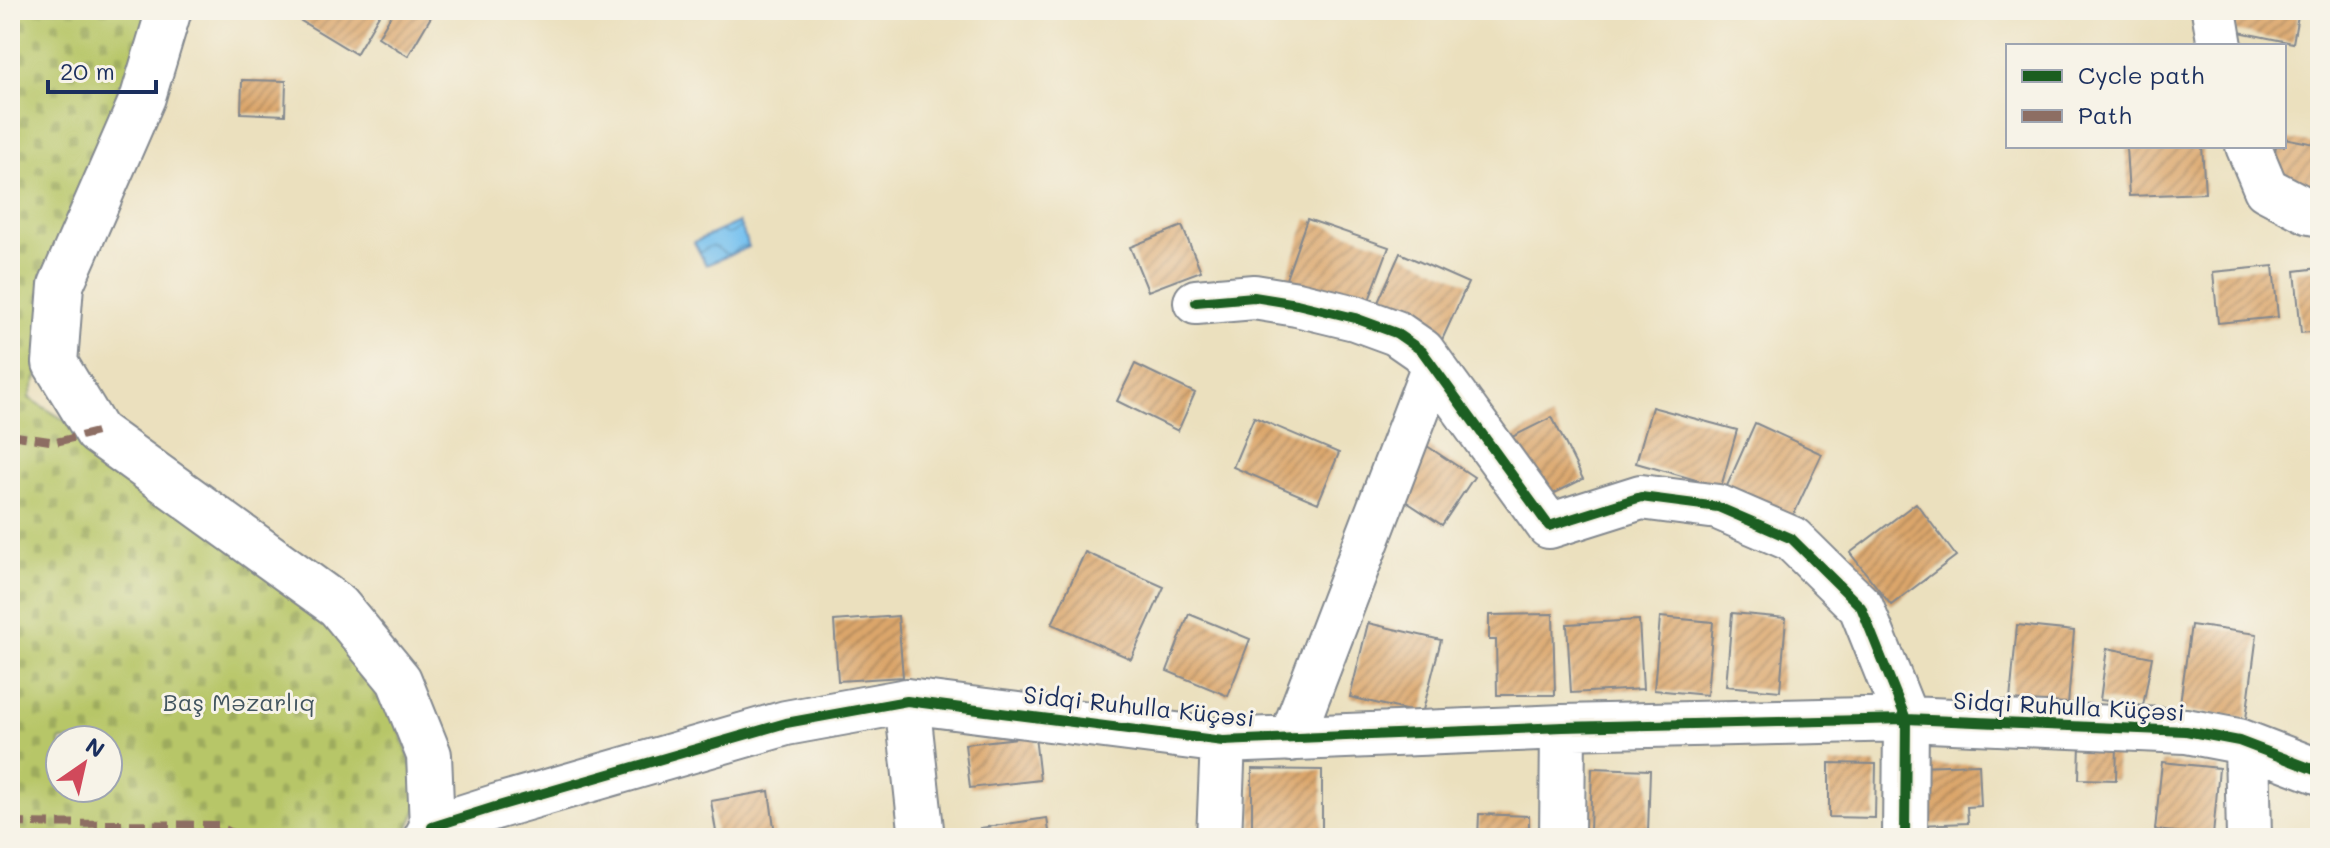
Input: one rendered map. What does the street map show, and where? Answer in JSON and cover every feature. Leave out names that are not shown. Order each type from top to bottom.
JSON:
[{"type":"street","points":[[169,10],[143,97],[61,285],[55,363],[97,432],[338,606],[399,680],[429,755],[429,832]]},
{"type":"street","points":[[2214,10],[2220,44]]},
{"type":"street","points":[[2249,148],[2266,189],[2320,214]]},
{"type":"street","points":[[1196,302],[1254,297],[1355,318],[1396,333],[1422,351],[1549,526],[1641,497],[1718,507],[1792,539],[1861,607],[1906,719],[1905,838]]},
{"type":"street","points":[[1291,739],[1433,368]]},
{"type":"street","points":[[907,701],[922,838]]},
{"type":"street","name":"Sidqi Ruhulla Küçəsi","points":[[429,832],[489,822],[786,723],[907,701],[1223,741],[1563,727],[1906,719],[2186,731],[2247,744],[2320,772]]},
{"type":"street","points":[[1562,838],[1563,727]]},
{"type":"street","points":[[1219,838],[1223,741]]},
{"type":"street","points":[[2247,744],[2249,838]]},
{"type":"green space","name":"Baş Məzarlıq","points":[[10,10],[174,10],[29,398],[233,525],[369,634],[422,798],[404,838],[10,838]]},
{"type":"water","points":[[739,222],[749,247],[706,265],[694,242]]},
{"type":"building","points":[[283,10],[382,10],[356,54]]},
{"type":"building","points":[[394,10],[435,10],[408,56],[378,37]]},
{"type":"building","points":[[2238,10],[2299,10],[2293,43],[2234,31]]},
{"type":"building","points":[[242,80],[286,81],[285,115],[241,113]]},
{"type":"building","points":[[2286,138],[2320,145],[2320,193],[2270,184],[2276,148],[2286,148]]},
{"type":"building","points":[[2126,148],[2202,148],[2205,193],[2129,196]]},
{"type":"building","points":[[1307,219],[1389,247],[1366,308],[1285,282]]},
{"type":"building","points":[[1182,226],[1201,271],[1148,291],[1130,247]]},
{"type":"building","points":[[1400,253],[1468,283],[1442,340],[1375,309]]},
{"type":"building","points":[[2273,266],[2278,317],[2218,323],[2213,272]]},
{"type":"building","points":[[2320,268],[2320,331],[2301,333],[2295,271]]},
{"type":"building","points":[[1135,364],[1195,393],[1178,431],[1117,401]]},
{"type":"building","points":[[1652,407],[1737,430],[1721,487],[1636,463]]},
{"type":"building","points":[[1254,417],[1339,453],[1318,503],[1233,467]]},
{"type":"building","points":[[1552,417],[1583,479],[1541,500],[1510,438]]},
{"type":"building","points":[[1755,423],[1822,454],[1792,518],[1726,488]]},
{"type":"building","points":[[1427,446],[1474,477],[1442,525],[1396,495]]},
{"type":"building","points":[[1916,503],[1956,556],[1891,605],[1850,553]]},
{"type":"building","points":[[1085,552],[1164,587],[1131,659],[1052,624]]},
{"type":"building","points":[[1732,613],[1786,618],[1780,691],[1726,686]]},
{"type":"building","points":[[1189,614],[1250,639],[1228,696],[1167,671]]},
{"type":"building","points":[[1553,614],[1555,695],[1497,695],[1496,640],[1489,640],[1489,615]]},
{"type":"building","points":[[898,616],[903,677],[838,681],[834,621]]},
{"type":"building","points":[[1660,617],[1713,622],[1707,695],[1654,690]]},
{"type":"building","points":[[1639,620],[1643,689],[1571,693],[1567,624]]},
{"type":"building","points":[[1368,623],[1441,640],[1422,714],[1350,697]]},
{"type":"building","points":[[2017,625],[2074,631],[2068,705],[2010,700]]},
{"type":"building","points":[[2191,625],[2257,634],[2246,719],[2179,710]]},
{"type":"building","points":[[2107,648],[2152,657],[2143,706],[2100,700]]},
{"type":"building","points":[[1035,736],[1040,780],[970,788],[965,744]]},
{"type":"building","points":[[2080,743],[2117,745],[2116,780],[2079,779]]},
{"type":"building","points":[[2162,762],[2219,768],[2213,836],[2155,830]]},
{"type":"building","points":[[1829,763],[1876,764],[1875,818],[1829,817]]},
{"type":"building","points":[[1979,764],[1981,806],[1967,807],[1968,823],[1918,825],[1916,766]]},
{"type":"building","points":[[1592,768],[1650,770],[1648,833],[1590,831]]},
{"type":"building","points":[[1252,769],[1322,770],[1322,833],[1252,832]]},
{"type":"building","points":[[769,791],[775,834],[717,838],[711,801]]},
{"type":"building","points":[[1479,814],[1529,816],[1529,838],[1478,838]]},
{"type":"building","points":[[1047,818],[1050,838],[982,838],[980,828]]},
{"type":"building","points":[[2320,831],[2320,838],[2269,838],[2268,833]]},
{"type":"marked path","points":[[10,435],[56,442],[97,432]]},
{"type":"marked path","points":[[10,823],[218,825],[240,838]]},
{"type":"cycle path","points":[[1196,302],[1254,297],[1355,318],[1396,333],[1422,351],[1549,526],[1641,497],[1718,507],[1792,539],[1861,607],[1906,719],[1905,838]]},
{"type":"cycle path","points":[[432,827],[786,723],[907,701],[1223,741],[1563,727],[1906,719],[2186,731],[2239,741],[2320,772]]}]
